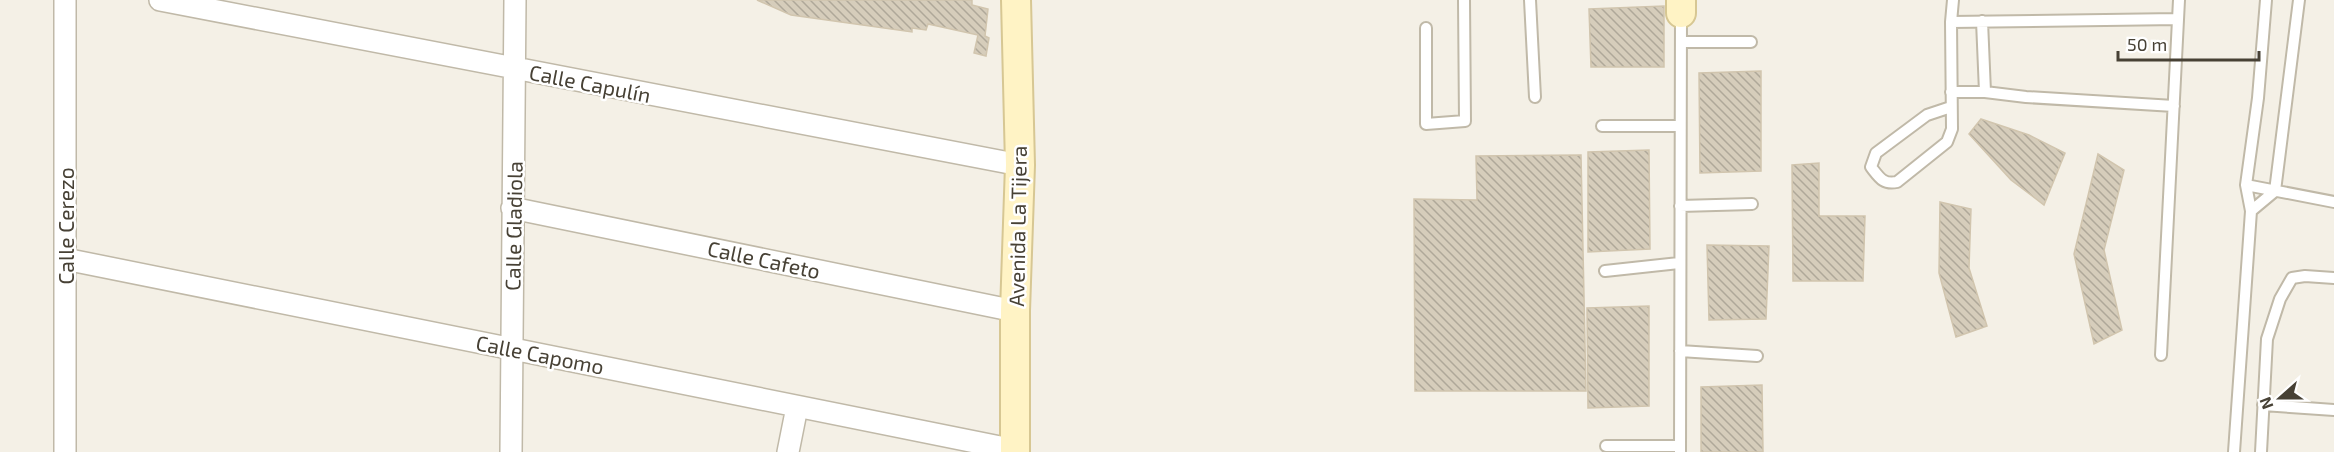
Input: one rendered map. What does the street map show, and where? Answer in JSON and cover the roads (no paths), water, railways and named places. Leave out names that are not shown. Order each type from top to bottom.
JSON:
[{"type":"main road","name":"Avenida La Tijera","points":[[1015,451],[1015,311],[1020,165],[1016,0]]},
{"type":"street","name":"Calle Cerezo","points":[[65,0],[66,452]]},
{"type":"street","name":"Calle Capulín","points":[[160,0],[1020,165]]},
{"type":"street","name":"Calle Gladiola","points":[[511,452],[514,0]]},
{"type":"street","name":"Calle Cafeto","points":[[512,208],[1015,311]]},
{"type":"street","name":"Calle Capomo","points":[[65,259],[1015,451]]},
{"type":"street","points":[[788,452],[797,407]]},
{"type":"lane","points":[[1426,28],[1426,124],[1465,121],[1464,0]]},
{"type":"lane","points":[[1530,0],[1535,97]]},
{"type":"lane","points":[[1951,107],[1927,115],[1876,153],[1871,167],[1882,180],[1890,183],[1897,182],[1947,142],[1952,129],[1950,22],[1953,0]]},
{"type":"lane","points":[[2161,355],[2179,0]]},
{"type":"lane","points":[[2234,452],[2251,212],[2246,185],[2258,98],[2266,0]]},
{"type":"lane","points":[[2251,212],[2275,191],[2299,0]]},
{"type":"lane","points":[[1606,446],[1680,449],[1681,6]]},
{"type":"lane","points":[[1950,22],[2178,20]]},
{"type":"lane","points":[[1982,21],[1985,92]]},
{"type":"lane","points":[[1681,42],[1751,42]]},
{"type":"lane","points":[[1951,92],[1985,92],[2026,97],[2174,106]]},
{"type":"lane","points":[[1602,126],[1680,126]]},
{"type":"lane","points":[[2246,185],[2334,202]]},
{"type":"lane","points":[[1680,206],[1752,204]]},
{"type":"lane","points":[[1605,271],[1679,263]]},
{"type":"lane","points":[[2260,452],[2267,339],[2280,299],[2292,278],[2305,276],[2334,278]]},
{"type":"lane","points":[[1680,351],[1757,356]]},
{"type":"lane","points":[[2263,405],[2334,410]]}]
